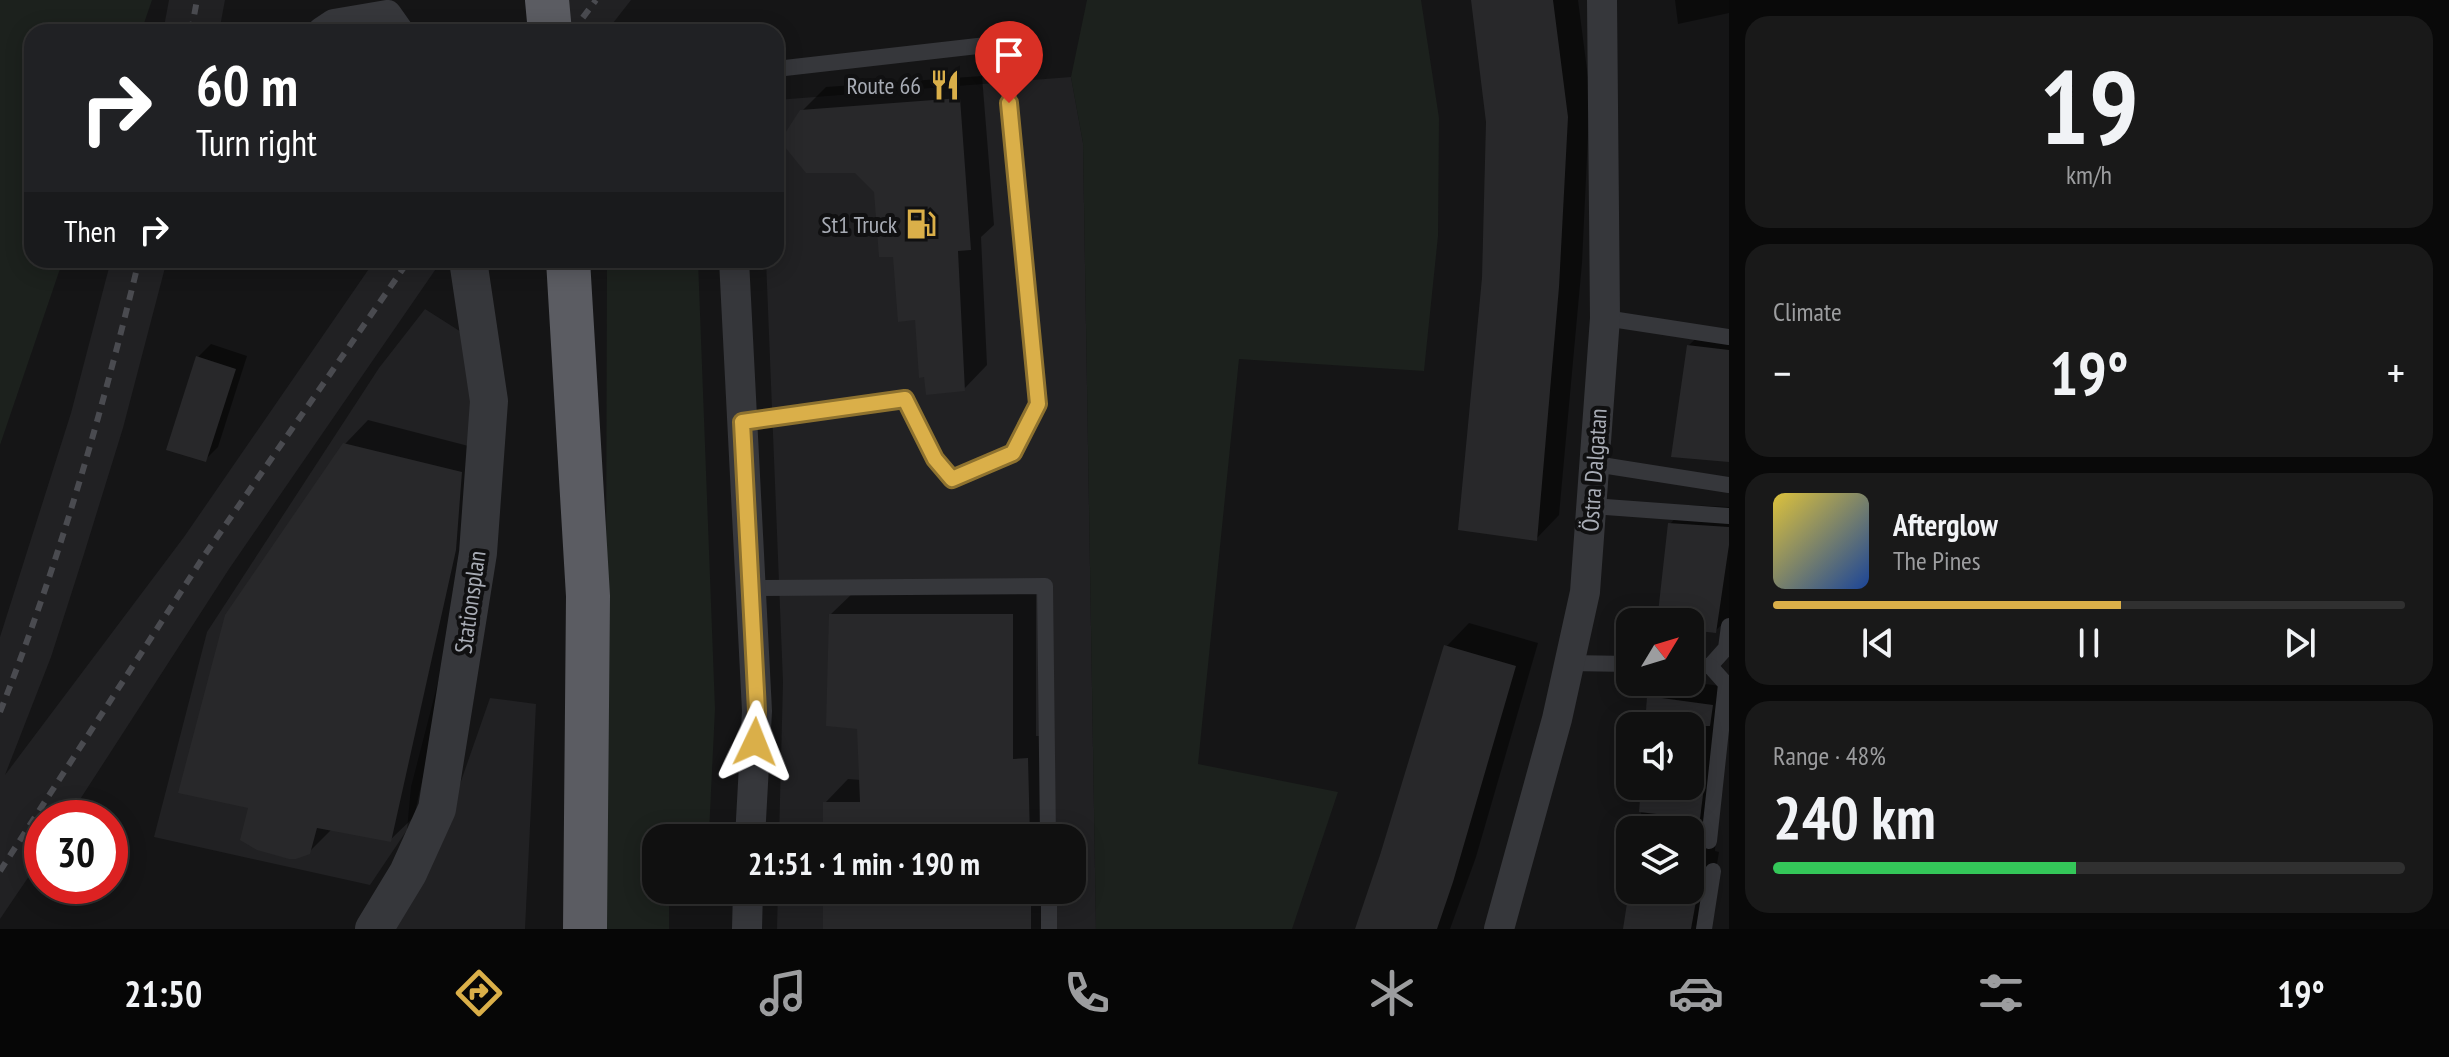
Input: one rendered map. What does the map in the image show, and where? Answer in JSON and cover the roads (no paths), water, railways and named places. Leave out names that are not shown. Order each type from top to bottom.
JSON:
[{"type":"highway","points":[[547,0],[549,24]]},
{"type":"highway","points":[[568,268],[588,596],[585,929]]},
{"type":"street","name":"Östra Dalgatan","points":[[1499,929],[1525,842],[1585,592],[1605,318],[1602,0]]},
{"type":"street","points":[[334,24],[387,15],[393,24]]},
{"type":"street","name":"Stationsplan","points":[[374,929],[408,873],[437,809],[478,553],[489,401],[469,268]]},
{"type":"street","points":[[734,268],[757,711],[751,824]]},
{"type":"street","points":[[747,929],[748,904]]},
{"type":"lane","points":[[742,422],[905,399],[935,459],[952,479],[1013,453],[1038,404],[1004,43],[784,68]]},
{"type":"lane","points":[[1605,318],[1729,337]]},
{"type":"lane","points":[[1595,464],[1729,485]]},
{"type":"lane","points":[[1592,506],[1729,516]]},
{"type":"lane","points":[[751,588],[1045,586],[1048,824]]},
{"type":"lane","points":[[1704,666],[1710,666],[1726,648],[1729,626]]},
{"type":"lane","points":[[1569,663],[1616,664]]},
{"type":"lane","points":[[1709,841],[1726,684],[1710,666]]},
{"type":"lane","points":[[1704,929],[1713,871]]},
{"type":"lane","points":[[1049,904],[1049,929]]},
{"type":"railway","points":[[192,24],[197,0]]},
{"type":"railway","points":[[578,24],[596,0]]},
{"type":"railway","points":[[0,712],[41,601],[77,489],[137,268]]},
{"type":"railway","points":[[0,871],[206,553],[403,268]]},
{"type":"place","name":"Route 66","points":[[945,85]]},
{"type":"place","name":"St1 Truck","points":[[921,224]]}]
